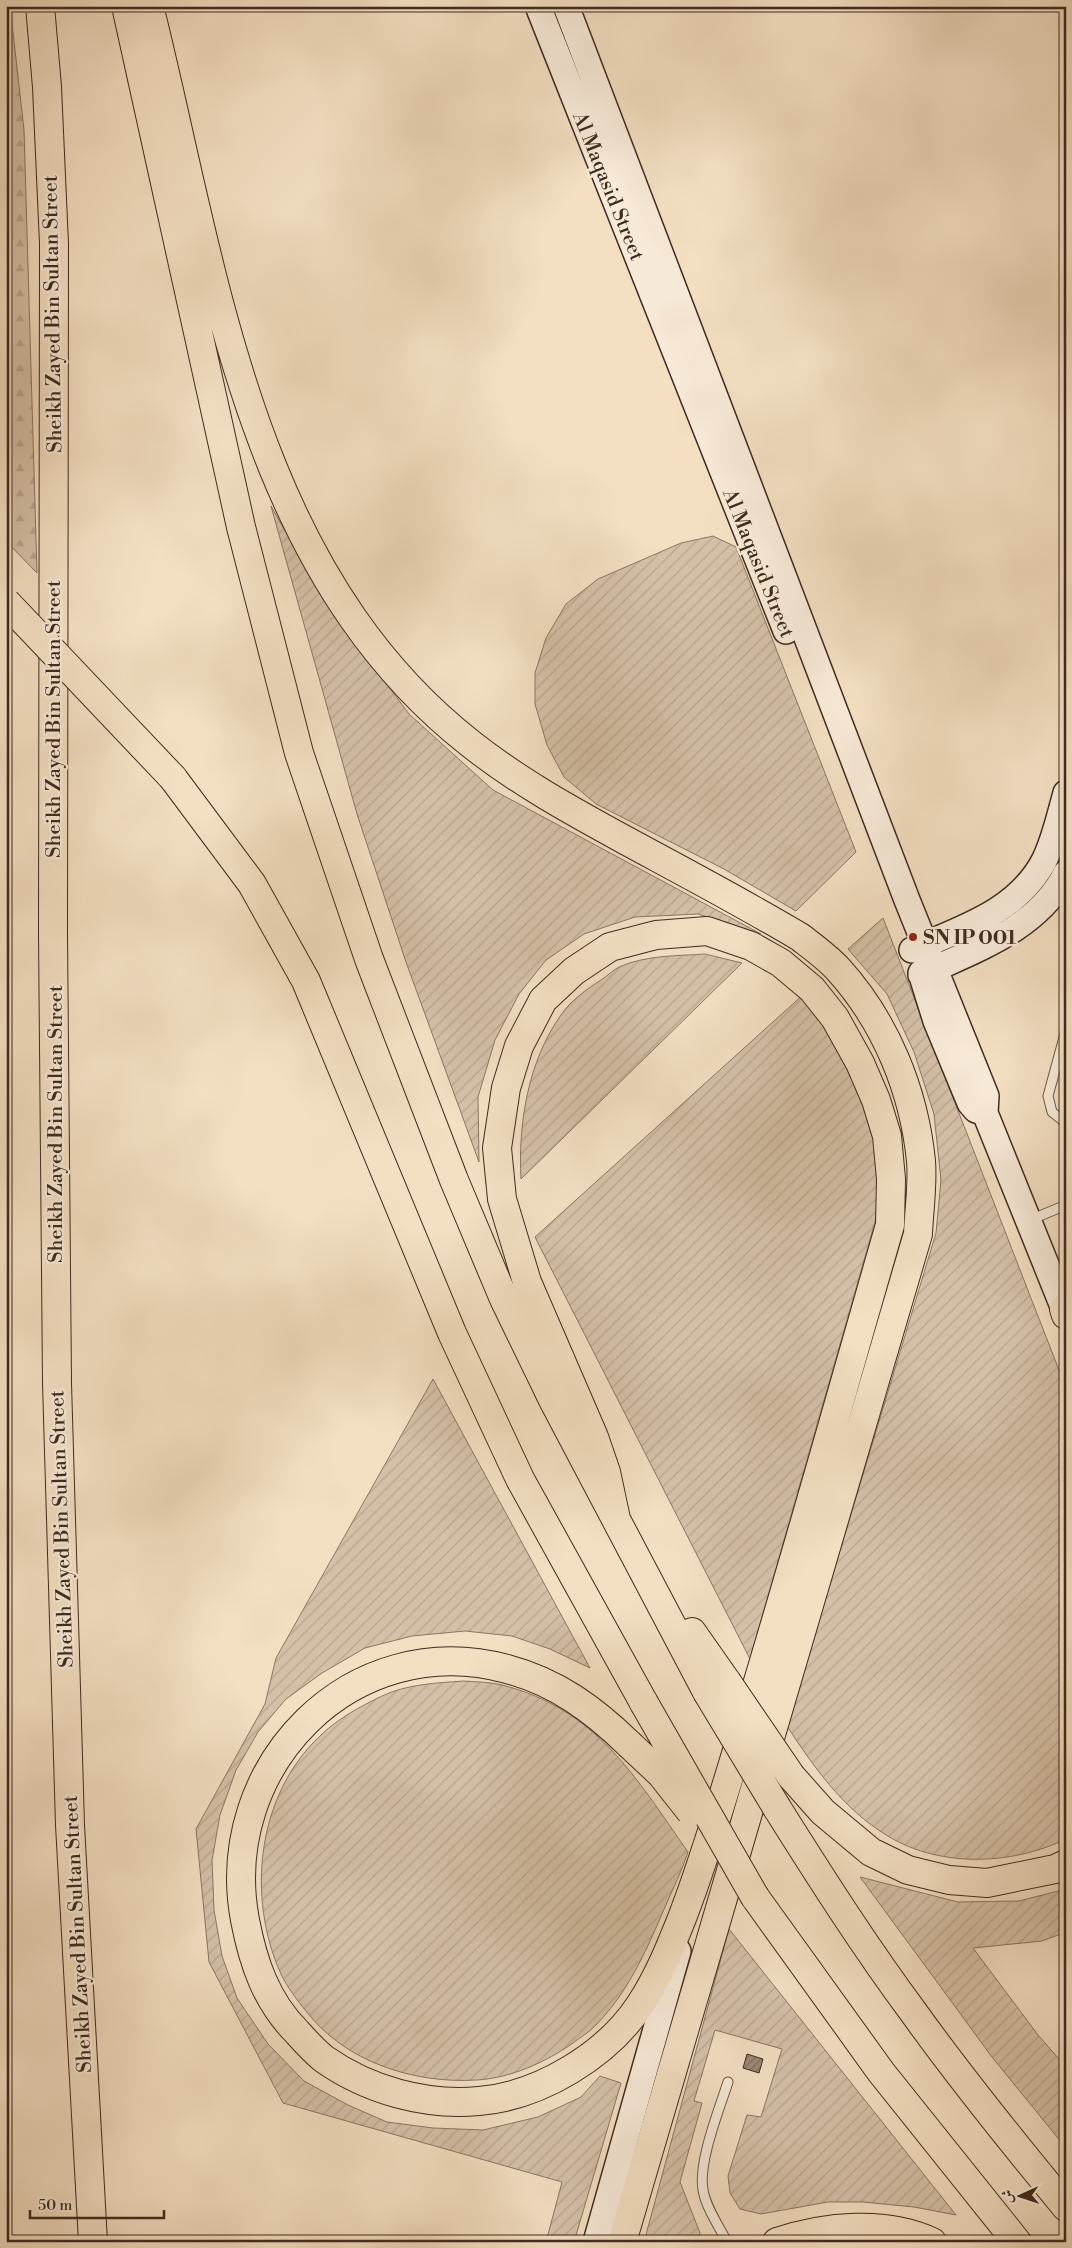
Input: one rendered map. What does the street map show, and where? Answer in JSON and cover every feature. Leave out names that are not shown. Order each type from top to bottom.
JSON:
[{"type":"highway","name":"Sheikh Zayed Bin Sultan Street","points":[[40,6],[47,87],[54,244],[53,944],[57,1383],[70,1825],[94,2242]]},
{"type":"highway","points":[[126,6],[241,527],[299,753],[369,959],[454,1180],[504,1299],[536,1366],[655,1593],[691,1631],[777,1808],[845,1916],[913,2013],[988,2111],[1066,2207]]},
{"type":"highway","points":[[149,6],[194,204],[223,316],[260,438],[299,530],[354,622],[408,689],[471,744],[521,780],[800,936],[837,968],[859,995],[891,1047],[909,1096],[921,1163],[918,1234],[622,2242]]},
{"type":"highway","points":[[6,602],[173,778],[252,884],[306,981],[452,1333],[520,1480],[755,1897]]},
{"type":"highway","points":[[616,1519],[606,1472],[594,1437],[527,1282],[502,1199],[498,1148],[506,1088],[519,1046],[543,1000],[574,971],[610,946],[656,935],[707,931],[751,946],[781,963],[812,989],[835,1018],[860,1063],[876,1100],[887,1136],[891,1179],[890,1225],[758,1682],[700,1871],[666,1959],[640,2006],[609,2042],[567,2072],[529,2090],[481,2101],[435,2100],[395,2094],[361,2080],[322,2057],[290,2026],[263,1985],[250,1948],[242,1907],[240,1861],[247,1823],[262,1782],[282,1749],[306,1720],[337,1697],[376,1675],[417,1664],[464,1662],[504,1668],[536,1678],[572,1696],[603,1719],[661,1774],[755,1897],[881,2072],[1017,2242]]},
{"type":"highway","points":[[717,1687],[790,1776],[823,1812],[871,1852],[908,1870],[949,1880],[987,1883],[1055,1869],[1066,1864]]},
{"type":"highway","points":[[777,2242],[819,2232],[860,2228],[898,2232],[932,2242]]},
{"type":"street","name":"Al Maqasid Street","points":[[538,6],[844,756],[919,947],[928,971],[936,1021],[972,1107],[985,1112],[1065,1312]]},
{"type":"street","name":"Al Maqasid Street","points":[[566,6],[844,756]]},
{"type":"street","points":[[919,947],[1000,910],[1029,884],[1038,872],[1052,844],[1066,793]]},
{"type":"street","points":[[928,971],[1009,933],[1025,922],[1052,894],[1066,873]]},
{"type":"street","points":[[596,2242],[700,1871]]},
{"type":"lane","points":[[1066,1030],[1048,1096],[1052,1112],[1066,1123]]},
{"type":"lane","points":[[1028,1221],[1066,1205]]},
{"type":"lane","points":[[727,2242],[706,2200],[702,2182],[704,2163],[728,2082]]},
{"type":"green space","points":[[6,6],[10,6],[24,130],[37,573],[6,541]]},
{"type":"green space","points":[[271,506],[325,601],[409,714],[493,790],[761,934],[698,914],[635,917],[584,934],[546,960],[519,994],[495,1040],[478,1097],[479,1162],[406,962],[357,814]]},
{"type":"green space","points":[[713,536],[736,547],[856,852],[796,911],[724,869],[596,804],[564,777],[547,745],[535,704],[535,673],[546,638],[566,604],[598,579],[681,543]]},
{"type":"green space","points":[[883,918],[1066,1388],[1066,1839],[1044,1848],[997,1858],[949,1857],[926,1852],[904,1844],[883,1833],[854,1811],[829,1785],[787,1726],[936,1233],[941,1180],[934,1114],[914,1052],[887,994],[848,949]]},
{"type":"green space","points":[[705,954],[742,963],[521,1179],[521,1137],[533,1073],[540,1052],[550,1033],[569,1005],[614,970],[629,963],[651,958]]},
{"type":"green space","points":[[805,993],[869,1099],[880,1180],[875,1222],[750,1659],[535,1237]]},
{"type":"green space","points":[[433,1379],[590,1668],[550,1649],[512,1636],[465,1631],[412,1636],[365,1648],[322,1673],[286,1699],[258,1732],[236,1770],[220,1815],[212,1860],[214,1910],[222,1956],[237,1998],[268,2044],[304,2081],[348,2105],[387,2122],[433,2128],[483,2130],[538,2117],[581,2097],[600,2076],[621,2083],[574,2242],[546,2242],[562,2182],[283,2103],[209,1962],[196,1829],[265,1704],[276,1658]]},
{"type":"green space","points":[[464,1681],[502,1685],[535,1696],[564,1711],[589,1729],[631,1773],[688,1852],[644,1954],[628,1984],[594,2028],[563,2050],[540,2063],[503,2076],[477,2080],[429,2078],[382,2066],[340,2044],[322,2029],[296,1998],[281,1974],[270,1944],[263,1913],[261,1880],[264,1848],[271,1817],[282,1787],[299,1760],[320,1736],[350,1713],[392,1692],[422,1685]]},
{"type":"green space","points":[[860,1877],[958,1902],[1019,1901],[1066,1889],[1066,1932],[1042,1941],[973,1948],[1038,2035],[1066,2067],[1066,2148],[992,2057]]},
{"type":"green space","points":[[729,1929],[956,2215],[914,2207],[863,2202],[828,2202],[761,2214],[740,2209],[730,2193],[728,2176],[747,2115],[761,2117],[782,2049],[715,2030],[694,2101],[702,2103],[680,2182],[700,2233],[697,2242],[644,2242]]},
{"type":"building","points":[[747,2054],[763,2059],[759,2073],[743,2068]]},
{"type":"place","name":"SN IP 001","points":[[913,937]]}]
